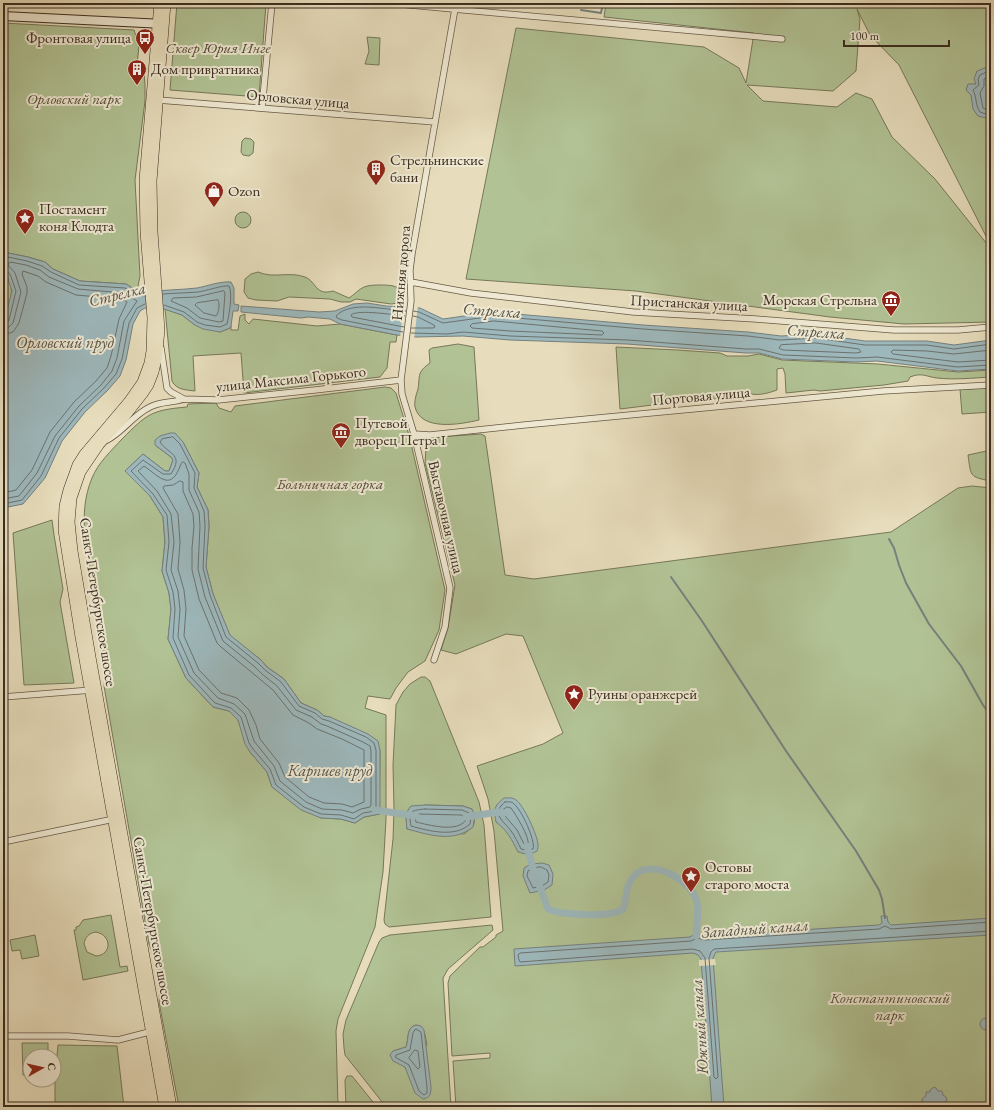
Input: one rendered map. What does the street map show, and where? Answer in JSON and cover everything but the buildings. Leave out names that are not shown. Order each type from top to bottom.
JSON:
[{"type":"main road","name":"Санкт-Петербургское шоссе","points":[[153,284],[152,188],[161,23],[158,3]]},
{"type":"main road","name":"Санкт-Петербургское шоссе","points":[[93,690],[73,551],[70,522],[72,498],[82,472],[100,444],[129,412],[149,385],[154,372],[160,342],[144,210],[144,180],[161,23],[166,3]]},
{"type":"main road","points":[[3,16],[161,23]]},
{"type":"main road","name":"Санкт-Петербургское шоссе","points":[[156,318],[151,351],[142,382],[128,402],[84,454],[72,477],[64,506],[63,530],[154,1031],[164,1107]]},
{"type":"main road","name":"Санкт-Петербургское шоссе","points":[[154,1031],[172,1107]]},
{"type":"street","points":[[262,108],[272,3]]},
{"type":"street","points":[[388,3],[456,6],[782,39]]},
{"type":"street","name":"Нижняя дорога","points":[[401,380],[411,301],[412,282],[410,276],[412,254],[456,6]]},
{"type":"street","name":"Орловская улица","points":[[158,100],[435,122]]},
{"type":"street","name":"Пристанская улица","points":[[412,282],[471,293],[633,312],[756,319],[894,330],[958,330],[991,327]]},
{"type":"street","points":[[160,342],[166,388],[184,399]]},
{"type":"street","name":"улица Максима Горького","points":[[184,399],[231,399],[401,380]]},
{"type":"street","name":"Выставочная улица","points":[[401,380],[402,394],[414,434],[450,588],[445,627],[434,660]]},
{"type":"street","name":"Портовая улица","points":[[414,434],[430,435],[540,423],[876,392],[991,385]]},
{"type":"street","points":[[100,444],[116,436],[135,417],[150,406],[184,399]]},
{"type":"street","points":[[3,697],[93,690]]},
{"type":"street","points":[[3,842],[116,818]]},
{"type":"street","points":[[3,1036],[68,1036],[118,1040],[154,1031]]},
{"type":"green space","name":"Сквер Юрия Инге","points":[[177,3],[266,3],[259,97],[170,90]]},
{"type":"green space","points":[[606,3],[991,3],[991,67],[990,66],[976,84],[971,85],[972,100],[986,118],[991,117],[991,246],[899,65],[870,35],[857,9],[860,19],[856,71],[833,91],[747,85],[763,101],[837,107],[856,93],[872,99],[892,137],[935,179],[991,249],[991,322],[904,324],[830,317],[636,291],[466,279],[516,28],[704,47],[739,68],[746,83],[754,33],[604,17]]},
{"type":"green space","name":"Орловский парк","points":[[3,23],[134,30],[139,45],[137,66],[144,73],[145,85],[145,101],[135,180],[140,276],[137,291],[126,284],[80,281],[53,269],[45,262],[3,252]]},
{"type":"green space","points":[[367,37],[380,38],[379,65],[365,64],[369,51]]},
{"type":"green space","points":[[245,138],[251,139],[254,142],[253,153],[249,156],[243,155],[241,152],[242,141]]},
{"type":"green space","points":[[243,212],[250,217],[251,220],[246,227],[243,228],[236,223],[235,220],[240,213]]},
{"type":"green space","points":[[258,272],[270,275],[299,275],[309,279],[319,290],[323,292],[333,291],[349,298],[360,289],[366,286],[374,285],[394,286],[400,290],[401,297],[399,303],[391,304],[356,299],[350,302],[341,302],[330,299],[289,297],[277,301],[256,300],[248,298],[244,292],[245,279],[251,274]]},
{"type":"green space","points":[[3,273],[8,278],[10,284],[11,298],[3,325]]},
{"type":"green space","points":[[165,309],[182,315],[195,325],[220,332],[230,328],[231,326],[231,330],[238,330],[240,316],[245,314],[245,320],[249,324],[253,319],[317,326],[340,324],[397,335],[396,342],[390,342],[387,368],[380,377],[244,393],[241,353],[193,356],[195,391],[192,391],[179,388],[172,381]]},
{"type":"green space","points":[[458,344],[474,347],[479,420],[453,424],[433,423],[425,420],[419,415],[415,407],[420,374],[421,371],[430,363],[429,350],[432,348]]},
{"type":"green space","points":[[616,347],[720,353],[727,356],[748,356],[759,354],[782,360],[878,364],[958,372],[991,370],[991,377],[950,379],[918,375],[910,377],[908,381],[884,385],[786,393],[785,374],[783,368],[777,369],[777,390],[769,393],[746,393],[746,396],[620,409]]},
{"type":"green space","name":"Больничная горка","points":[[385,387],[391,388],[396,393],[409,435],[445,590],[439,630],[425,661],[408,672],[390,699],[368,696],[365,708],[386,715],[386,819],[383,872],[375,927],[338,1019],[336,1031],[338,1107],[179,1107],[159,1002],[158,973],[149,944],[104,686],[106,669],[88,560],[84,519],[87,492],[92,478],[105,457],[138,424],[150,415],[165,410],[187,407],[188,404],[216,403],[219,408],[231,412],[235,406]],"holes":[[[183,442],[199,473],[197,487],[208,510],[209,526],[206,567],[213,594],[230,636],[261,660],[267,667],[284,679],[301,703],[317,710],[324,716],[330,717],[380,750],[379,814],[364,817],[355,823],[341,819],[321,818],[286,797],[272,787],[267,772],[250,752],[238,720],[229,711],[213,707],[186,678],[168,639],[171,609],[169,593],[162,571],[165,542],[163,517],[150,496],[125,471],[143,454],[165,471],[169,471],[173,460],[155,445]]]},
{"type":"green space","points":[[991,388],[991,412],[962,414],[960,389]]},
{"type":"green space","name":"Константиновский парк","points":[[481,434],[485,436],[505,575],[534,579],[891,532],[958,488],[972,486],[991,488],[991,1107],[456,1107],[453,1061],[490,1058],[490,1053],[452,1056],[448,983],[450,976],[480,947],[483,947],[496,937],[496,935],[503,931],[494,831],[488,799],[477,766],[543,744],[563,733],[523,636],[506,634],[456,654],[441,650],[448,628],[455,585],[425,463],[426,448],[428,440],[438,437]]},
{"type":"green space","points":[[991,450],[991,481],[975,477],[971,471],[968,455]]},
{"type":"green space","points":[[52,520],[63,589],[60,602],[74,683],[24,685],[13,533]]},
{"type":"green space","points":[[421,677],[425,677],[430,681],[479,802],[484,825],[491,917],[389,927],[385,924],[384,920],[393,839],[393,765],[396,705],[403,692],[410,684]],"holes":[[[425,805],[463,806],[472,809],[474,821],[473,826],[464,834],[407,829],[406,816],[408,810]]]},
{"type":"green space","points":[[111,915],[120,967],[127,966],[128,971],[83,980],[74,930],[76,930],[76,927],[79,926],[83,920]],"holes":[[[96,932],[105,937],[108,945],[105,952],[96,956],[87,952],[84,944],[86,937],[89,934]]]},
{"type":"green space","points":[[492,925],[493,930],[448,969],[443,978],[451,1107],[386,1107],[345,1055],[343,1034],[346,1020],[379,942],[382,938],[390,935]],"holes":[[[413,1026],[419,1026],[422,1028],[427,1045],[408,1071],[401,1064],[393,1051],[406,1047],[409,1031]]]},
{"type":"green space","points":[[35,935],[39,956],[22,959],[20,950],[12,951],[10,940]]},
{"type":"green space","points":[[22,1043],[48,1043],[48,1048],[22,1048]]},
{"type":"green space","points":[[58,1045],[117,1046],[124,1107],[53,1107],[55,1105],[55,1088],[62,1088],[62,1048],[58,1048]]},
{"type":"green space","points":[[347,1076],[352,1076],[377,1107],[346,1107],[345,1080]]},
{"type":"water","points":[[990,66],[991,117],[986,118],[978,116],[973,109],[971,95],[966,90],[968,84],[976,84],[974,79],[977,71]]},
{"type":"water","name":"Орловский пруд","points":[[3,252],[45,262],[53,269],[80,281],[126,284],[137,291],[143,292],[197,288],[218,283],[231,282],[234,288],[234,304],[239,305],[238,311],[233,311],[230,328],[220,332],[203,329],[182,315],[164,309],[145,308],[140,311],[133,324],[126,360],[120,376],[85,412],[62,441],[45,478],[23,504],[3,508],[3,325],[12,291],[7,276],[3,273]]},
{"type":"water","points":[[367,303],[386,306],[420,308],[443,319],[493,312],[643,325],[748,332],[781,336],[816,334],[865,341],[927,341],[954,345],[991,340],[991,369],[958,371],[877,361],[856,362],[782,359],[759,353],[627,344],[510,340],[463,336],[416,337],[397,335],[340,324],[330,319],[308,317],[301,318],[241,312],[241,306],[319,312],[335,311],[353,304]]},
{"type":"water","name":"Карпиев пруд","points":[[175,433],[183,442],[199,473],[197,487],[208,510],[209,526],[206,567],[213,594],[230,635],[261,660],[267,667],[284,679],[301,703],[317,710],[324,716],[330,717],[368,734],[378,741],[380,750],[380,814],[364,817],[355,823],[341,819],[321,818],[301,810],[272,787],[267,772],[245,744],[238,720],[229,711],[213,707],[186,678],[168,639],[171,609],[169,593],[162,571],[165,542],[163,517],[150,496],[125,471],[143,454],[165,471],[169,471],[173,460],[155,445],[155,440],[160,436]]},
{"type":"water","points":[[504,798],[514,799],[522,807],[536,835],[538,845],[537,851],[528,854],[518,852],[506,832],[496,822],[495,808]]},
{"type":"water","points":[[411,806],[463,806],[472,809],[475,816],[473,827],[457,835],[449,836],[433,835],[407,829],[406,816],[409,808]]},
{"type":"water","points":[[542,863],[549,865],[553,874],[552,885],[544,890],[530,893],[523,876],[524,868],[531,864]]},
{"type":"water","points":[[881,916],[887,916],[888,922],[891,925],[991,918],[991,935],[716,952],[713,958],[724,1107],[712,1107],[701,959],[698,955],[693,953],[515,966],[514,949],[690,937],[694,934],[694,928],[699,927],[699,934],[704,936],[879,925],[882,923]]},
{"type":"water","points":[[984,1018],[988,1018],[992,1024],[988,1030],[984,1030],[980,1026],[980,1022]]},
{"type":"water","points":[[416,1025],[421,1026],[424,1030],[431,1087],[430,1095],[423,1099],[415,1093],[405,1067],[393,1061],[390,1055],[393,1051],[406,1047],[409,1031]]},
{"type":"water","points":[[934,1087],[938,1091],[942,1091],[943,1095],[946,1097],[947,1101],[943,1103],[944,1107],[927,1107],[926,1104],[922,1103],[922,1099],[926,1096],[926,1092],[930,1092],[930,1090]]},
{"type":"pier","points":[[404,305],[418,306],[414,339],[400,338]]},
{"type":"pier","points":[[715,959],[716,965],[699,966],[699,960]]},
{"type":"waterway","points":[[581,10],[601,13],[603,3]]},
{"type":"waterway","points":[[889,539],[894,548],[906,583],[929,624],[961,666],[983,705],[991,716]]},
{"type":"waterway","points":[[671,577],[702,621],[786,751],[856,851],[879,890],[885,918]]},
{"type":"waterway","points":[[375,810],[416,816]]},
{"type":"waterway","points":[[466,817],[498,812],[504,813]]},
{"type":"waterway","points":[[527,846],[534,872]]},
{"type":"waterway","name":"Западный канал","points":[[538,882],[548,909],[564,913],[598,915],[609,914],[623,909],[629,883],[635,875],[643,870],[652,869],[671,874],[680,880],[694,894],[698,910],[696,936]]},
{"type":"place","name":"Фронтовая улица","points":[[145,55]]},
{"type":"place","name":"Дом привратника","points":[[137,86]]},
{"type":"place","name":"Стрельнинские бани","points":[[376,186]]},
{"type":"place","name":"Ozon","points":[[214,208]]},
{"type":"place","name":"Постамент коня Клодта","points":[[25,235]]},
{"type":"place","name":"Морская Стрельна","points":[[891,317]]},
{"type":"place","name":"Путевой дворец Петра I","points":[[341,449]]},
{"type":"place","name":"Руины оранжерей","points":[[574,711]]},
{"type":"place","name":"Остовы старого моста","points":[[691,893]]},
{"type":"water label","name":"Стрелка","points":[[117,294]]},
{"type":"water label","name":"Стрелка","points":[[492,310]]},
{"type":"water label","name":"Стрелка","points":[[816,331]]},
{"type":"water label","name":"Южный канал","points":[[699,1027]]}]
